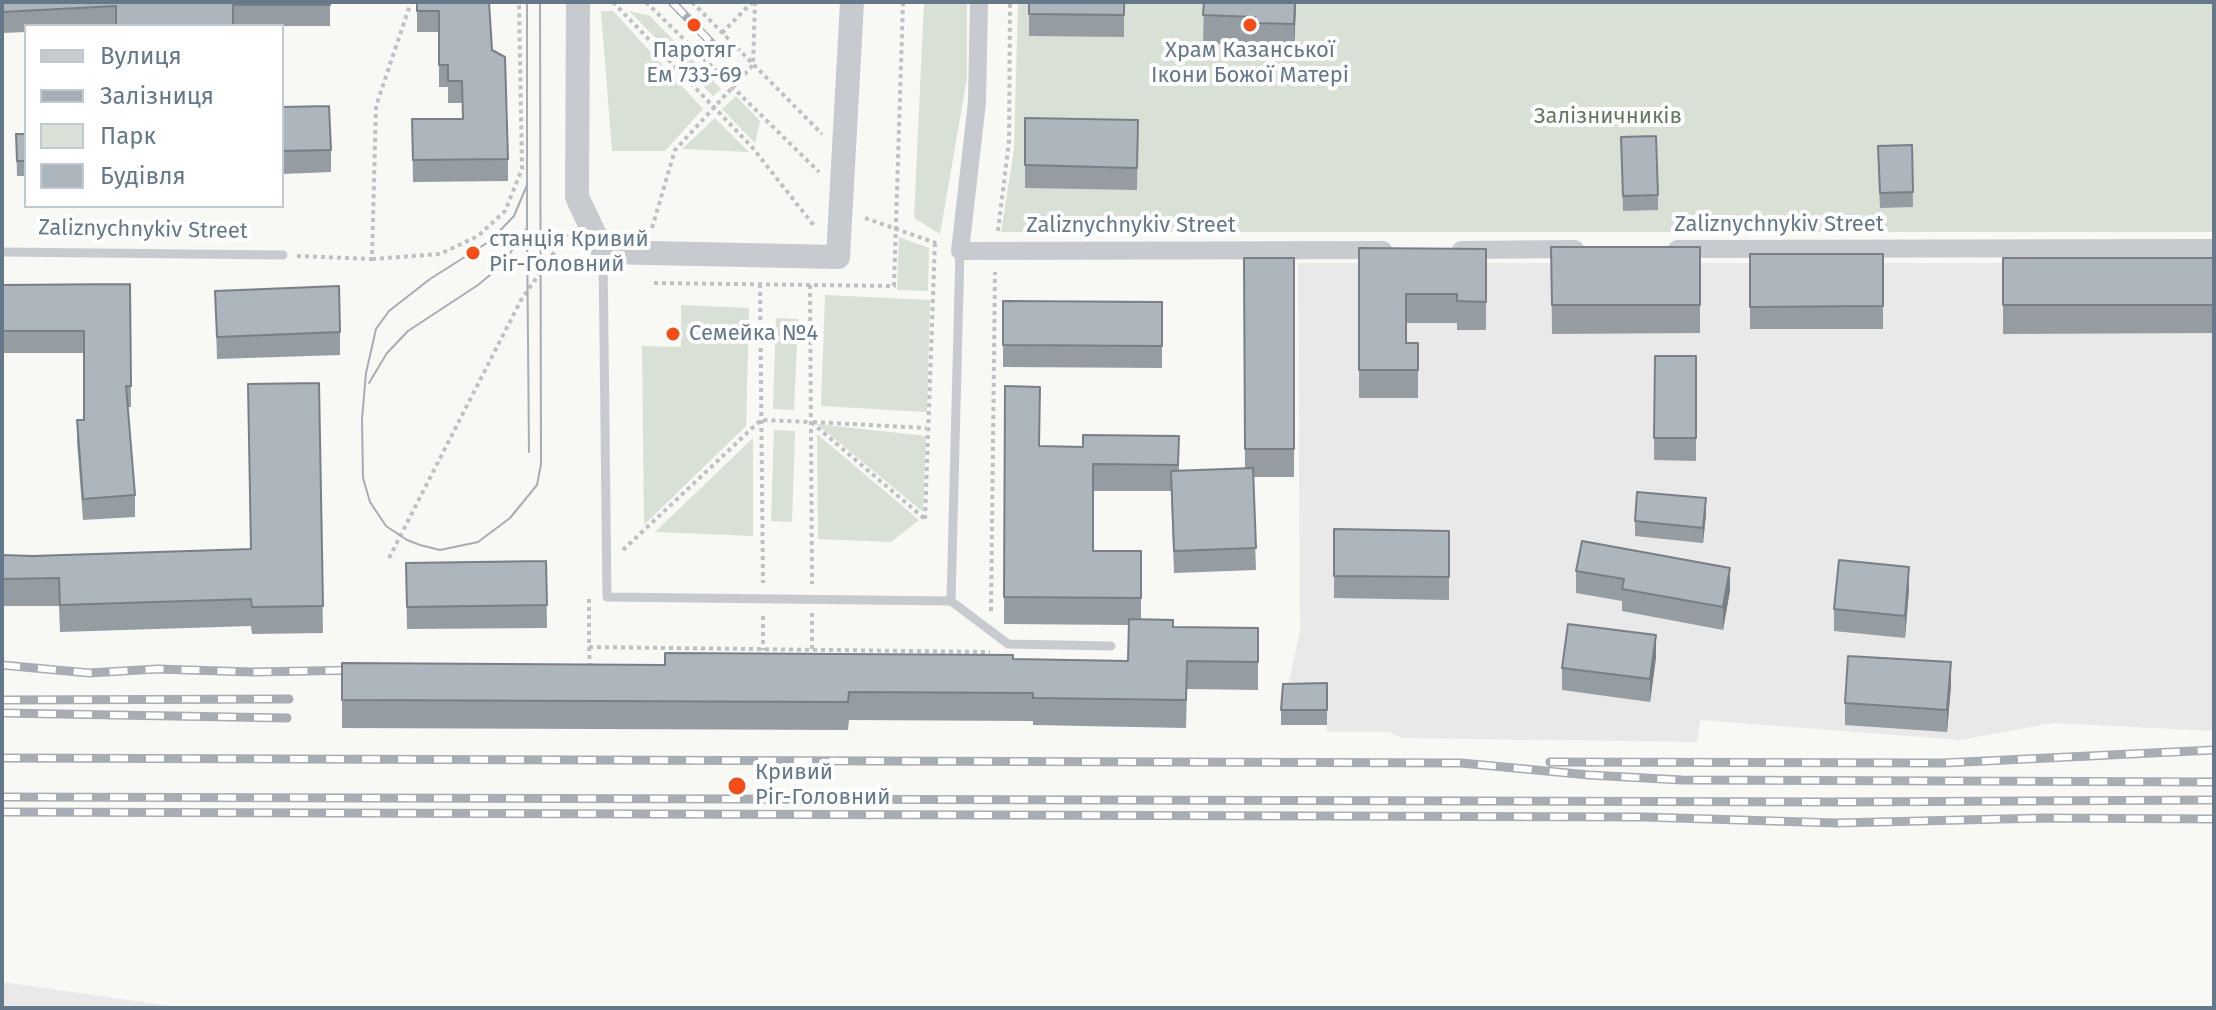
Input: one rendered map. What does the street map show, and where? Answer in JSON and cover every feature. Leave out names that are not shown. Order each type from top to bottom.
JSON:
[{"type":"street","points":[[578,2],[577,197],[603,252],[838,257],[852,2]]},
{"type":"street","points":[[960,251],[977,102],[979,2]]},
{"type":"street","name":"Zaliznychnykiv Street","points":[[1660,249],[2214,248]]},
{"type":"street","points":[[1439,250],[1597,249]]},
{"type":"street","name":"Zaliznychnykiv Street","points":[[960,251],[1407,250]]},
{"type":"lane","points":[[951,601],[960,251]]},
{"type":"lane","name":"Zaliznychnykiv Street","points":[[2,252],[283,255]]},
{"type":"lane","points":[[603,252],[607,597],[951,601],[1008,644],[1111,646]]},
{"type":"path","points":[[372,259],[376,106],[411,2]]},
{"type":"path","points":[[283,255],[372,259],[440,254],[478,236],[505,211],[522,169],[519,2]]},
{"type":"path","points":[[613,2],[752,147],[838,257]]},
{"type":"path","points":[[646,2],[733,87],[841,201],[960,251]]},
{"type":"path","points":[[692,2],[843,155]]},
{"type":"path","points":[[644,253],[675,150],[753,65],[754,2]]},
{"type":"path","points":[[722,33],[754,2]]},
{"type":"path","points":[[990,653],[993,296],[1009,141],[1010,2]]},
{"type":"path","points":[[389,558],[521,300],[568,232],[575,246]]},
{"type":"path","points":[[811,422],[925,519],[935,242]]},
{"type":"path","points":[[760,284],[763,650]]},
{"type":"path","points":[[810,285],[812,651]]},
{"type":"path","points":[[608,565],[761,420],[926,428]]},
{"type":"path","points":[[589,599],[590,674]]},
{"type":"path","points":[[589,647],[1002,654]]},
{"type":"shaded area","points":[[1298,263],[2214,263],[2214,731],[2052,723],[1961,740],[1700,720],[1697,742],[1402,738],[1389,732],[1327,732],[1327,725],[1285,699],[1300,631]]},
{"type":"shaded area","points":[[2,982],[184,1008],[2,1008]]},
{"type":"green space","points":[[924,2],[967,2],[967,78],[940,234],[914,218]]},
{"type":"green space","name":"Залізничників","points":[[1018,2],[2214,2],[2214,232],[1001,232],[1014,150]]},
{"type":"green space","points":[[601,11],[613,11],[703,109],[665,151],[612,151]]},
{"type":"green space","points":[[629,11],[650,16],[721,89],[713,96]]},
{"type":"green space","points":[[736,96],[760,121],[755,143],[722,109]]},
{"type":"green space","points":[[715,118],[749,152],[682,149]]},
{"type":"green space","points":[[899,237],[929,248],[928,291],[897,290]]},
{"type":"green space","points":[[825,295],[930,300],[927,412],[821,406]]},
{"type":"green space","points":[[681,305],[749,308],[746,426],[644,525],[642,346],[681,347]]},
{"type":"green space","points":[[776,318],[798,319],[794,410],[773,409]]},
{"type":"green space","points":[[817,424],[926,436],[923,512]]},
{"type":"green space","points":[[774,430],[795,431],[792,522],[771,521]]},
{"type":"green space","points":[[817,434],[919,520],[891,542],[818,539]]},
{"type":"green space","points":[[753,438],[753,536],[655,532]]},
{"type":"building","points":[[2,2],[330,2],[330,5],[233,5],[233,24],[116,24],[116,6],[2,12]]},
{"type":"building","points":[[417,2],[489,2],[492,50],[505,57],[508,159],[413,160],[412,119],[463,119],[462,81],[448,81],[448,65],[439,65],[439,11],[417,11]]},
{"type":"building","points":[[1029,2],[1124,2],[1124,15],[1029,14]]},
{"type":"building","points":[[1204,2],[1295,2],[1294,24],[1255,23],[1255,17],[1203,15]]},
{"type":"building","points":[[329,106],[331,150],[284,151],[284,107]]},
{"type":"building","points":[[1025,118],[1138,120],[1137,168],[1025,165]]},
{"type":"building","points":[[16,134],[24,134],[24,161],[17,161]]},
{"type":"building","points":[[1656,136],[1658,195],[1623,196],[1621,137]]},
{"type":"building","points":[[1912,145],[1913,192],[1880,193],[1878,146]]},
{"type":"building","points":[[1551,247],[1700,247],[1700,305],[1552,305]]},
{"type":"building","points":[[1359,248],[1486,249],[1486,302],[1457,301],[1457,294],[1406,294],[1406,343],[1418,343],[1418,370],[1359,370]]},
{"type":"building","points":[[1750,254],[1883,254],[1883,306],[1750,307]]},
{"type":"building","points":[[1244,258],[1294,258],[1294,449],[1245,449]]},
{"type":"building","points":[[2003,258],[2214,258],[2214,305],[2003,305]]},
{"type":"building","points":[[130,284],[131,386],[126,386],[135,495],[83,499],[77,420],[84,420],[84,331],[2,331],[2,285]]},
{"type":"building","points":[[339,286],[340,332],[217,337],[215,291]]},
{"type":"building","points":[[1003,301],[1162,302],[1162,346],[1003,345]]},
{"type":"building","points":[[1655,356],[1696,356],[1696,438],[1654,438]]},
{"type":"building","points":[[319,383],[323,606],[252,607],[251,599],[60,605],[59,578],[2,579],[2,555],[251,549],[248,384]]},
{"type":"building","points":[[1005,386],[1040,387],[1039,446],[1083,447],[1083,435],[1179,436],[1178,465],[1093,464],[1093,551],[1141,551],[1141,598],[1004,597]]},
{"type":"building","points":[[1253,468],[1256,548],[1174,551],[1171,471]]},
{"type":"building","points":[[1637,492],[1706,498],[1703,528],[1635,521]]},
{"type":"building","points":[[1334,529],[1449,531],[1449,577],[1334,576]]},
{"type":"building","points":[[1582,541],[1730,568],[1723,607],[1622,589],[1624,579],[1576,571]]},
{"type":"building","points":[[1839,560],[1909,567],[1905,616],[1834,609]]},
{"type":"building","points":[[546,561],[547,605],[407,607],[406,563]]},
{"type":"building","points":[[1129,619],[1173,620],[1173,627],[1258,628],[1258,662],[1187,661],[1186,700],[1033,698],[1033,693],[849,692],[848,702],[342,700],[342,663],[665,665],[665,653],[1013,655],[1013,659],[1128,661]]},
{"type":"building","points":[[1568,624],[1656,635],[1650,679],[1562,668]]},
{"type":"building","points":[[1848,656],[1951,662],[1947,710],[1845,703]]},
{"type":"building","points":[[1327,683],[1327,710],[1281,710],[1283,684]]},
{"type":"tram line","points":[[369,383],[387,353],[408,331],[478,285],[502,265],[527,228],[527,2]]},
{"type":"tram line","points":[[527,185],[514,216],[490,241],[430,279],[389,311],[376,329],[366,373],[362,419],[363,478],[370,502],[386,526],[420,545],[440,550],[478,542],[510,518],[537,485],[541,464],[540,2]]},
{"type":"tram line","points":[[527,228],[529,452]]},
{"type":"railway","points":[[672,2],[724,56]]},
{"type":"railway","points":[[2,665],[89,673],[157,669],[253,672],[364,670]]},
{"type":"railway","points":[[2,700],[289,699]]},
{"type":"railway","points":[[2,713],[287,718]]},
{"type":"railway","points":[[1550,762],[1943,763],[2214,750]]},
{"type":"railway","points":[[2,758],[1461,763],[1682,780],[2214,782]]},
{"type":"railway","points":[[2,797],[1840,802],[2214,800]]},
{"type":"railway","points":[[2,812],[1644,817],[1837,823],[2044,818],[2214,819]]},
{"type":"place","name":"Паротяг Ем 733-69","points":[[694,25]]},
{"type":"place","name":"Храм Казанської Ікони Божої Матері","points":[[1250,25]]},
{"type":"place","name":"станція Кривий Ріг-Головний","points":[[473,253]]},
{"type":"place","name":"Семейка №4","points":[[673,334]]},
{"type":"place","name":"Кривий Ріг-Головний","points":[[737,786]]}]
